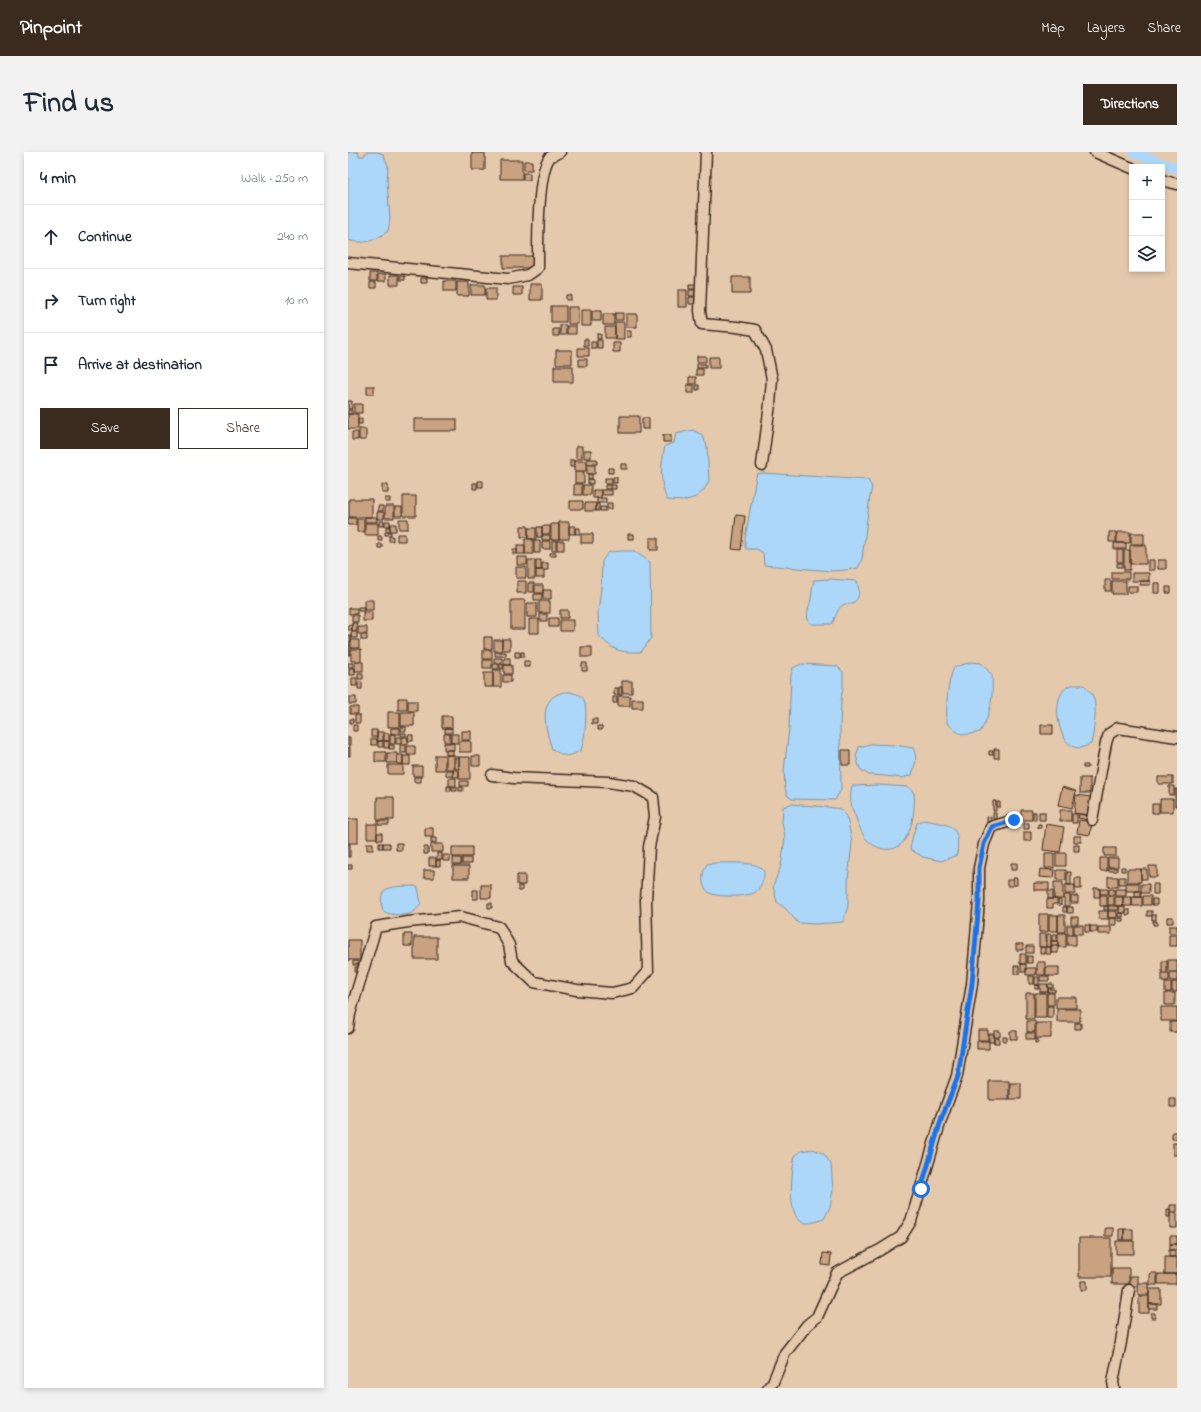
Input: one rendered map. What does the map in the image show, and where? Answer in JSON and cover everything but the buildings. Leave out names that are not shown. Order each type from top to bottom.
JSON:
[{"type":"street","points":[[348,263],[508,279],[528,275],[538,268],[539,221],[543,171],[550,157],[560,152]]},
{"type":"street","points":[[706,152],[700,311],[702,324],[755,330],[766,350],[772,378],[762,465]]},
{"type":"street","points":[[1095,152],[1129,167]]},
{"type":"street","points":[[1165,181],[1177,184]]},
{"type":"street","points":[[1092,820],[1109,734],[1118,728],[1177,737]]},
{"type":"street","points":[[348,1028],[350,1014],[376,928],[408,922],[461,917],[499,927],[509,945],[512,961],[534,982],[577,990],[612,993],[633,988],[648,971],[646,900],[649,847],[655,817],[653,797],[634,786],[608,782],[513,778],[492,775]]},
{"type":"street","points":[[768,1388],[773,1382],[785,1353],[807,1326],[817,1318],[837,1273],[901,1237],[911,1221],[941,1120],[958,1076],[972,984],[979,901],[979,868],[984,844],[992,827],[1014,820]]},
{"type":"street","points":[[1114,1388],[1113,1382],[1129,1290]]},
{"type":"water","points":[[348,152],[358,152],[359,156],[364,156],[366,152],[377,152],[383,154],[388,165],[387,181],[390,219],[388,231],[374,240],[359,242],[348,240]]},
{"type":"water","points":[[693,430],[702,435],[707,446],[709,481],[704,490],[696,497],[683,501],[667,500],[664,493],[662,480],[662,460],[665,446],[674,443],[676,434]]},
{"type":"water","points":[[763,473],[868,480],[872,487],[862,559],[858,568],[831,571],[764,565],[763,553],[757,549],[746,549],[745,538],[756,477],[757,474]]},
{"type":"water","points":[[634,551],[650,562],[651,638],[641,652],[627,652],[618,650],[599,636],[598,612],[602,561],[609,552]]},
{"type":"water","points":[[830,579],[857,581],[859,590],[858,597],[855,601],[841,606],[832,624],[811,624],[807,615],[814,580]]},
{"type":"water","points":[[972,662],[981,663],[992,675],[992,697],[987,718],[980,732],[962,734],[947,723],[948,694],[954,667]]},
{"type":"water","points":[[801,664],[837,666],[843,672],[840,730],[841,790],[835,800],[792,799],[787,795],[785,788],[784,771],[789,729],[791,675],[793,668]]},
{"type":"water","points":[[1071,685],[1084,685],[1092,694],[1095,705],[1091,744],[1080,748],[1072,746],[1066,740],[1059,724],[1058,705],[1060,697],[1063,691]]},
{"type":"water","points":[[570,692],[580,695],[584,700],[586,725],[581,750],[566,756],[552,749],[545,719],[548,704],[552,698],[561,693]]},
{"type":"water","points":[[870,744],[894,745],[913,748],[916,758],[912,775],[902,778],[869,775],[860,769],[856,756],[859,747]]},
{"type":"water","points":[[878,785],[909,787],[914,793],[914,811],[909,831],[904,840],[898,846],[890,849],[880,848],[867,840],[860,828],[851,802],[852,786]]},
{"type":"water","points":[[791,804],[841,809],[847,818],[852,842],[848,880],[848,906],[843,922],[816,924],[798,923],[785,908],[777,902],[773,886],[781,866],[783,853],[785,837],[782,822],[783,807]]},
{"type":"water","points":[[923,820],[941,823],[952,827],[957,837],[957,855],[941,861],[923,857],[910,849],[917,823]]},
{"type":"water","points":[[740,863],[759,866],[764,872],[763,880],[757,891],[754,893],[733,896],[712,894],[705,888],[703,876],[707,864]]},
{"type":"water","points":[[415,886],[418,888],[421,903],[415,911],[408,914],[399,915],[386,913],[383,911],[381,902],[384,891],[393,887]]},
{"type":"water","points":[[813,1149],[824,1154],[831,1164],[833,1190],[830,1207],[824,1219],[807,1223],[802,1222],[797,1217],[794,1210],[791,1191],[795,1156],[801,1151]]},
{"type":"waterway","points":[[1134,152],[1160,163],[1177,168]]},
{"type":"route","points":[[921,1189],[941,1120],[958,1076],[972,984],[979,901],[979,868],[984,844],[992,827],[1014,820]]}]
